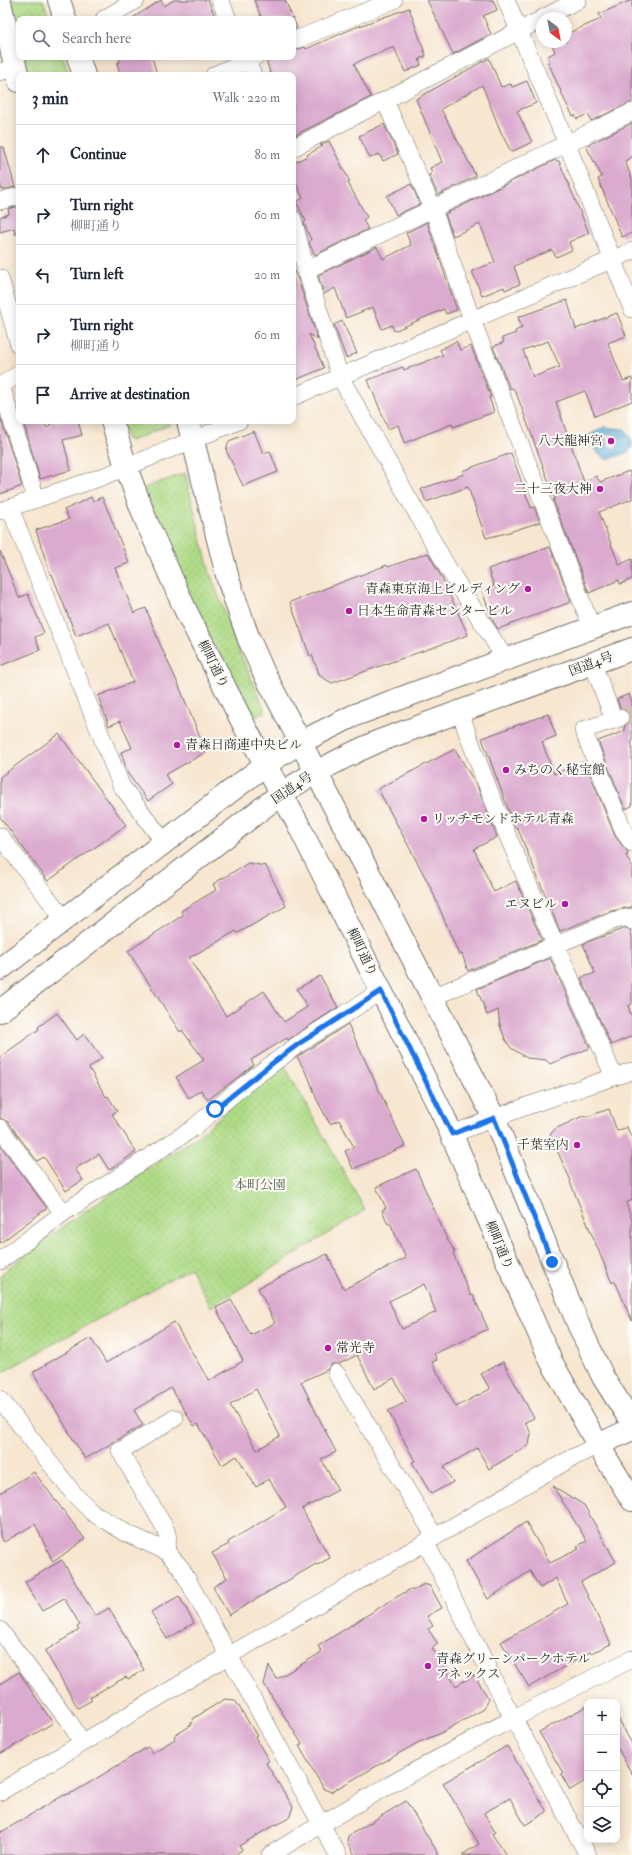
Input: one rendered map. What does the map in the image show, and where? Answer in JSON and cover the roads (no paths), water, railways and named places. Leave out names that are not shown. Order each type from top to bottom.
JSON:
[{"type":"main road","points":[[59,0],[64,16]]},
{"type":"main road","points":[[0,4],[12,73]]},
{"type":"main road","points":[[79,60],[83,72]]},
{"type":"main road","name":"柳町通り","points":[[113,424],[126,467],[171,580],[265,765],[282,794],[452,1134],[551,1361],[598,1445],[632,1500]]},
{"type":"main road","points":[[190,431],[235,600],[264,673],[494,1118],[579,1326],[603,1377],[632,1423]]},
{"type":"main road","points":[[0,969],[265,765],[299,743],[355,715],[632,613]]},
{"type":"main road","name":"国道4号","points":[[0,1011],[282,794],[315,772],[341,758],[379,741],[632,649]]},
{"type":"main road","points":[[598,1445],[632,1429]]},
{"type":"street","points":[[109,16],[136,0]]},
{"type":"street","points":[[220,0],[227,16]]},
{"type":"street","points":[[296,40],[394,0]]},
{"type":"street","points":[[506,0],[567,144],[632,309]]},
{"type":"street","points":[[554,12],[578,0]]},
{"type":"street","points":[[296,146],[536,21]]},
{"type":"street","points":[[222,72],[250,62]]},
{"type":"street","points":[[385,101],[433,208],[472,320],[592,628]]},
{"type":"street","points":[[306,270],[632,112]]},
{"type":"street","points":[[0,201],[16,197]]},
{"type":"street","points":[[296,232],[306,270],[340,377],[449,570],[506,660]]},
{"type":"street","points":[[296,396],[632,251]]},
{"type":"street","points":[[0,278],[16,335]]},
{"type":"street","points":[[16,376],[0,386],[36,499]]},
{"type":"street","points":[[164,842],[121,785],[5,510],[126,467],[190,431],[224,424]]},
{"type":"street","points":[[593,664],[617,719],[583,730],[624,832],[632,843]]},
{"type":"street","points":[[460,712],[484,780],[510,843],[614,1077]]},
{"type":"street","points":[[0,836],[64,919]]},
{"type":"street","points":[[432,997],[459,984],[556,946],[615,920],[630,917],[632,921]]},
{"type":"street","points":[[0,1261],[63,1213],[192,1129],[279,1058],[381,991]]},
{"type":"street","points":[[452,1134],[494,1118],[632,1071]]},
{"type":"street","points":[[0,1128],[63,1213]]},
{"type":"street","points":[[336,1373],[430,1540],[513,1717],[588,1855]]},
{"type":"street","points":[[0,1399],[74,1494],[93,1513],[126,1533],[166,1551],[181,1568],[338,1855]]},
{"type":"street","points":[[166,1551],[168,1538],[165,1528],[120,1452],[175,1418]]},
{"type":"street","points":[[0,1792],[228,1656],[570,1459],[598,1445]]},
{"type":"street","points":[[0,1630],[70,1723],[82,1742]]},
{"type":"street","points":[[270,1855],[321,1824],[513,1717],[632,1658]]},
{"type":"water","points":[[604,427],[625,429],[632,441],[632,448],[628,452],[608,460],[595,450],[589,435]],"holes":[[[609,434],[614,434],[619,439],[619,445],[615,448],[609,447],[605,437]]]},
{"type":"tunnel","points":[[620,718],[632,713]]},
{"type":"place","name":"八大龍神宮","points":[[611,441]]},
{"type":"place","name":"二十三夜大神","points":[[600,489]]},
{"type":"place","name":"青森東京海上ビルディング","points":[[528,589]]},
{"type":"place","name":"日本生命青森センタービル","points":[[349,611]]},
{"type":"place","name":"青森日商連中央ビル","points":[[177,745]]},
{"type":"place","name":"みちのく秘宝館","points":[[506,770]]},
{"type":"place","name":"リッチモンドホテル青森","points":[[424,819]]},
{"type":"place","name":"エヌビル","points":[[565,904]]},
{"type":"place","name":"千葉室内","points":[[577,1145]]},
{"type":"place","name":"常光寺","points":[[328,1348]]},
{"type":"place","name":"青森グリーンパークホテル アネックス","points":[[428,1666]]},
{"type":"park label","name":"本町公園","points":[[260,1185]]}]
